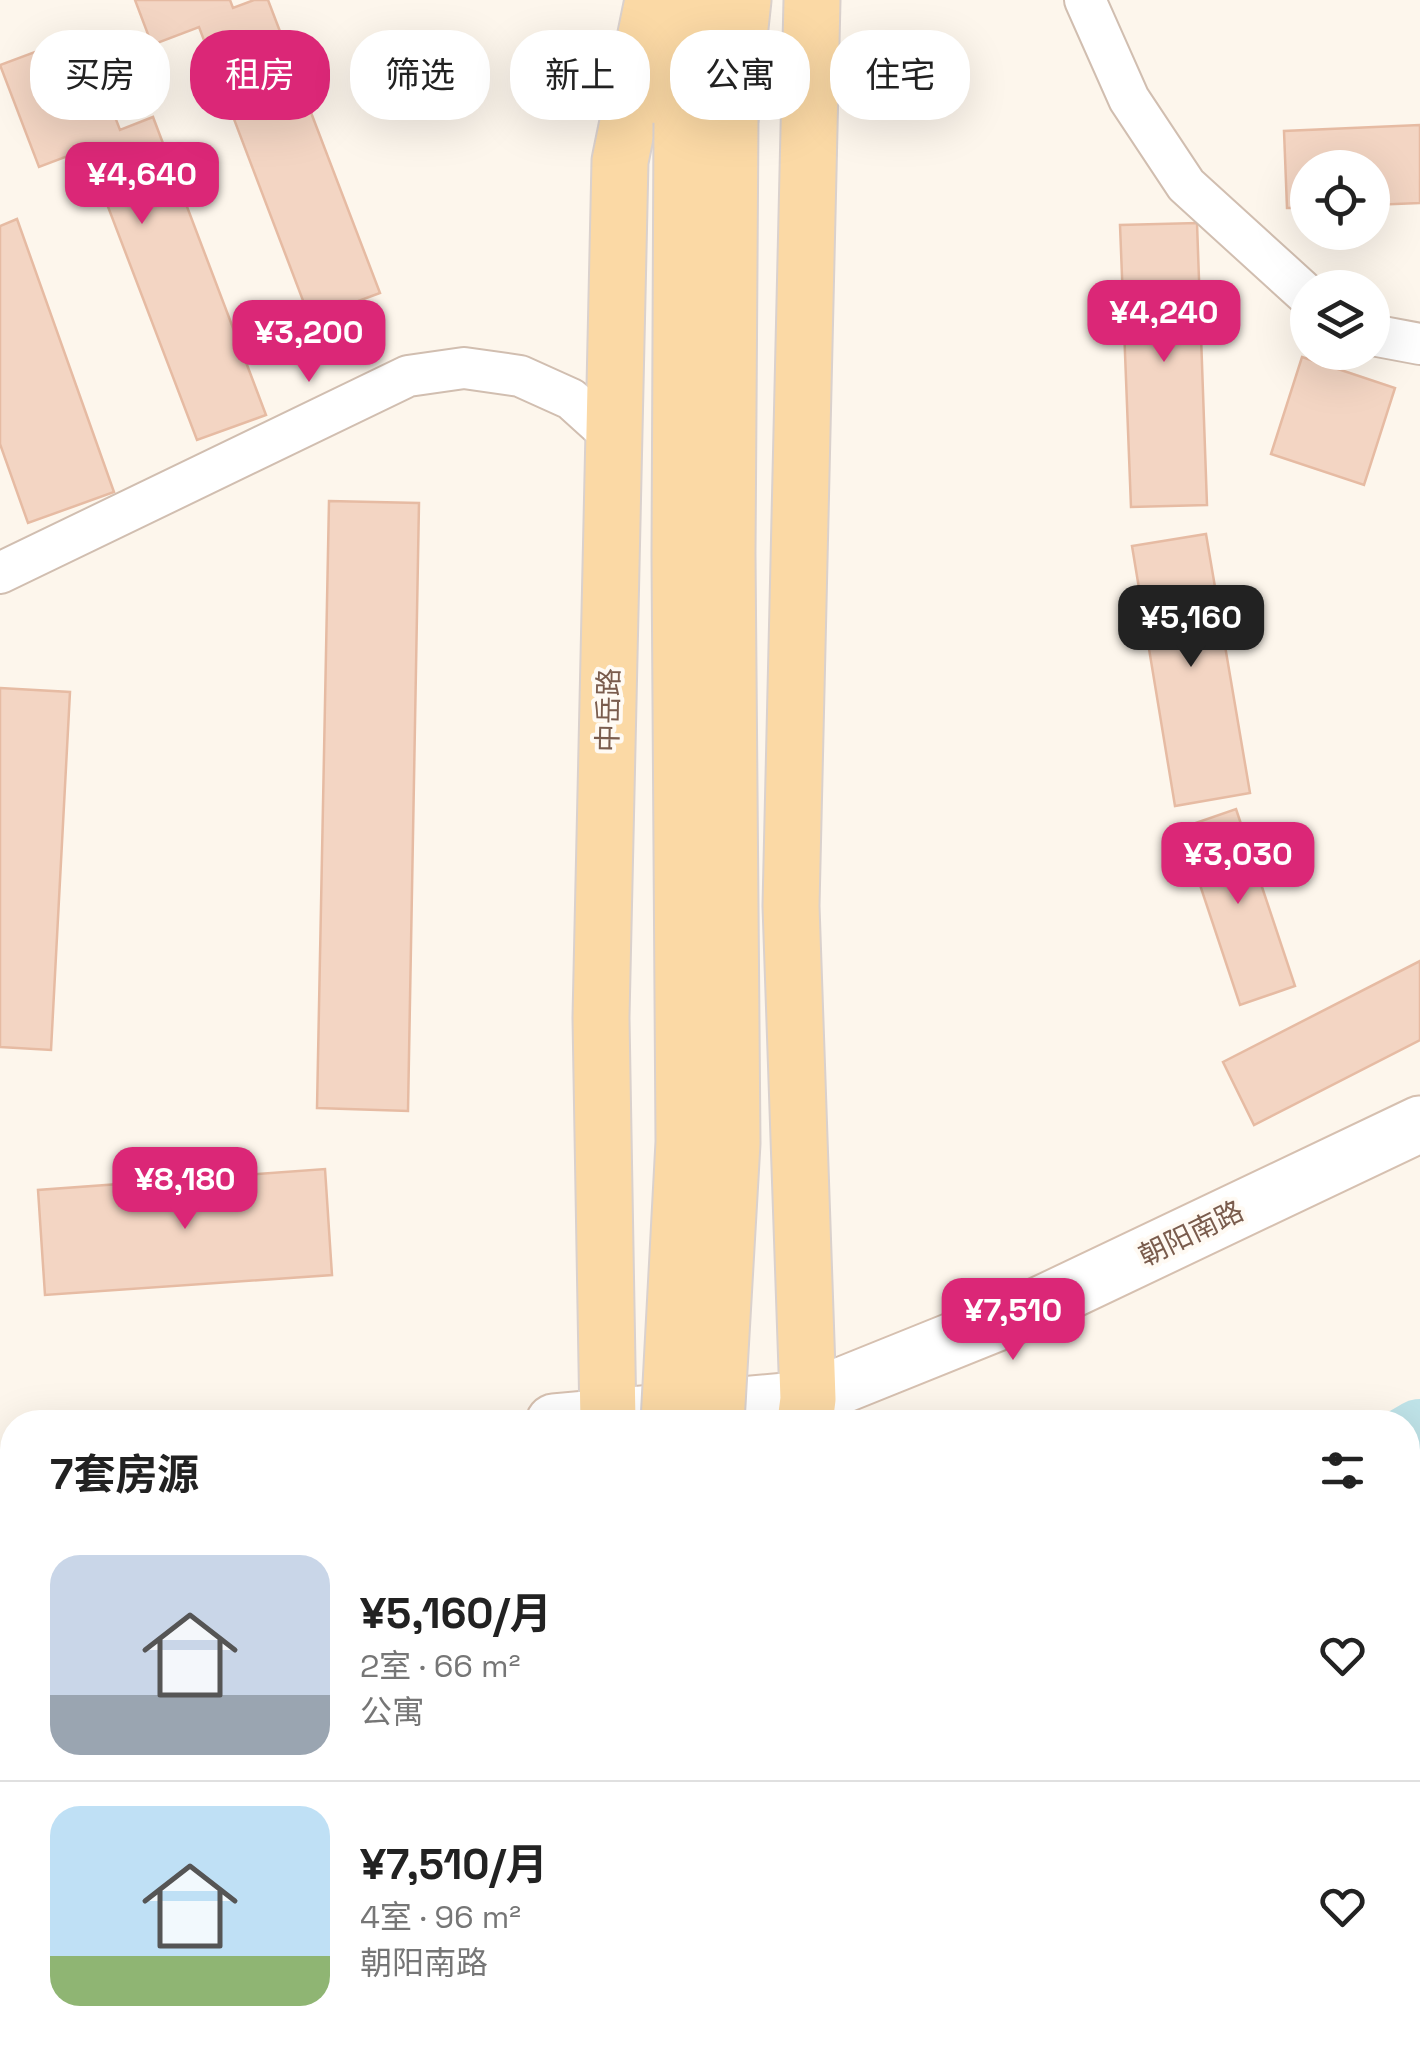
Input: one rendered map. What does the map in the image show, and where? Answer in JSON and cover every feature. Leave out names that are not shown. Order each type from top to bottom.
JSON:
[{"type":"main road","name":"中岳路","points":[[608,1410],[601,1018],[620,162],[654,0]]},
{"type":"main road","points":[[690,0],[706,121],[727,554],[732,1143],[717,1410]]},
{"type":"main road","points":[[670,1410],[684,1142],[680,554],[706,121],[743,0]]},
{"type":"main road","points":[[806,1410],[791,906],[812,0]]},
{"type":"street","points":[[1084,0],[1129,99],[1186,185],[1290,280]]},
{"type":"street","points":[[1390,339],[1420,344]]},
{"type":"street","points":[[0,572],[408,376],[464,368],[520,376],[572,400],[614,437]]},
{"type":"street","name":"朝阳南路","points":[[808,1410],[1420,1124]]},
{"type":"building","points":[[135,0],[230,0],[233,8],[254,0],[268,0],[279,30],[199,27],[170,38],[170,30],[146,30]]},
{"type":"building","points":[[30,54],[30,120],[116,120],[120,130],[154,120],[266,415],[197,440],[86,149],[39,167],[0,65]]},
{"type":"building","points":[[234,120],[314,120],[380,293],[310,319]]},
{"type":"building","points":[[1420,125],[1420,203],[1390,204],[1390,150],[1290,150],[1287,208],[1284,131]]},
{"type":"building","points":[[17,219],[114,492],[28,523],[0,444],[0,226]]},
{"type":"building","points":[[1197,223],[1207,505],[1131,507],[1120,225]]},
{"type":"building","points":[[1298,370],[1341,370],[1395,388],[1364,485],[1271,454]]},
{"type":"building","points":[[329,501],[419,503],[408,1111],[317,1108]]},
{"type":"building","points":[[1206,534],[1250,793],[1175,806],[1132,546]]},
{"type":"building","points":[[0,688],[70,692],[51,1050],[0,1047]]},
{"type":"building","points":[[1236,809],[1295,986],[1240,1005],[1181,828]]},
{"type":"building","points":[[1420,961],[1420,1040],[1254,1125],[1223,1062]]},
{"type":"building","points":[[325,1169],[332,1275],[45,1295],[38,1190]]}]
